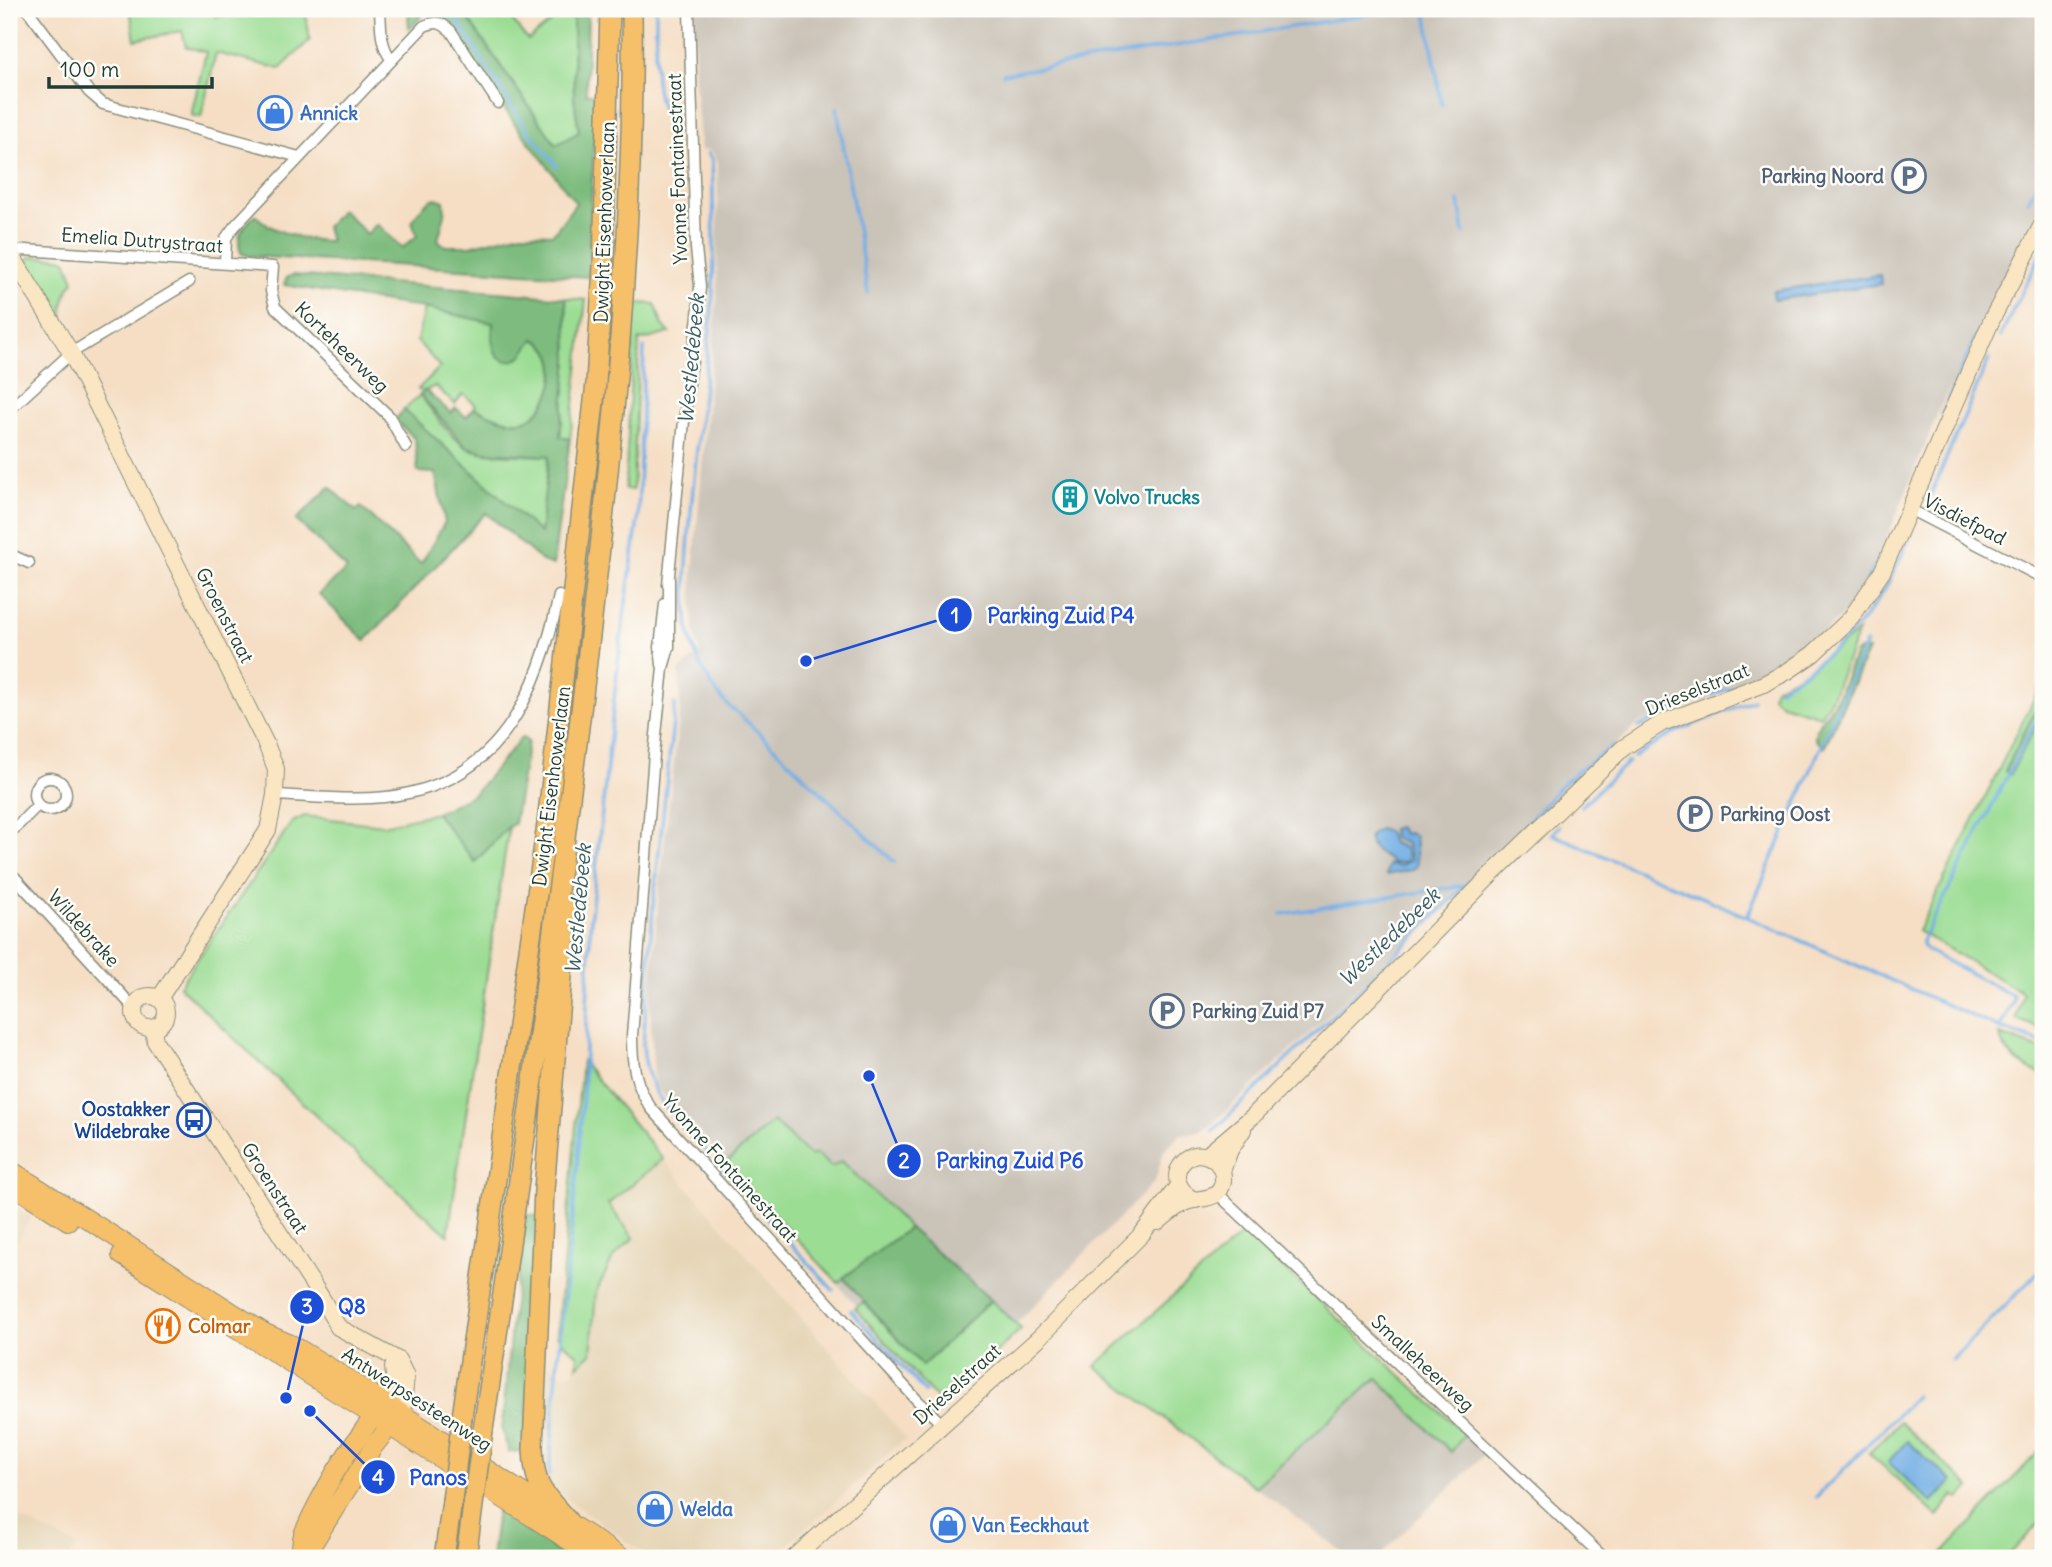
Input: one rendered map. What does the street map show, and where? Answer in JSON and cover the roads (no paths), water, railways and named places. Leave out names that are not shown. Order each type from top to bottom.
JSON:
[{"type":"highway","name":"Dwight Eisenhowerlaan","points":[[444,1558],[547,824],[592,422],[603,266],[610,9]]},
{"type":"highway","name":"Dwight Eisenhowerlaan","points":[[466,1558],[570,798],[604,515],[621,341],[633,102],[632,9]]},
{"type":"highway","points":[[568,1521],[544,1494],[536,1479],[533,1447],[544,1190],[568,899],[570,798]]},
{"type":"main road","name":"Antwerpsesteenweg","points":[[9,1169],[265,1333],[293,1345],[378,1409],[596,1558]]},
{"type":"main road","name":"Antwerpsesteenweg","points":[[9,1184],[378,1409]]},
{"type":"main road","points":[[300,1554],[302,1536],[319,1503],[378,1409]]},
{"type":"main road","name":"Antwerpsesteenweg","points":[[394,1420],[568,1521],[623,1558]]},
{"type":"main road","points":[[300,1554],[314,1542],[374,1446],[394,1420]]},
{"type":"street","points":[[27,9],[89,92],[103,104],[299,157]]},
{"type":"street","points":[[380,9],[382,40],[391,59]]},
{"type":"street","name":"Yvonne Fontainestraat","points":[[689,9],[696,248],[700,286],[684,421],[670,579],[669,647],[663,668],[632,1036],[632,1063],[641,1094],[651,1108],[917,1400],[943,1425]]},
{"type":"street","points":[[225,262],[226,238],[424,26],[436,22],[451,31],[498,103]]},
{"type":"street","name":"Drieselstraat","points":[[794,1558],[1040,1337],[1142,1234],[1178,1186],[1177,1172],[1183,1162],[1194,1155],[1207,1155],[1252,1117],[1504,862],[1623,748],[1662,723],[1764,684],[1813,654],[1832,638],[1869,593],[1882,572],[1993,317],[2043,223]]},
{"type":"street","name":"Emelia Dutrystraat","points":[[9,251],[273,267]]},
{"type":"street","name":"Groenstraat","points":[[9,251],[71,353],[276,769],[275,795],[268,830],[159,999]]},
{"type":"street","name":"Korteheerweg","points":[[273,267],[271,291],[275,307],[389,416],[406,447]]},
{"type":"street","name":"Emelia Dutrystraat","points":[[9,410],[71,353],[189,282]]},
{"type":"street","name":"Visdiefpad","points":[[1909,509],[2043,578]]},
{"type":"street","points":[[9,554],[29,563]]},
{"type":"street","points":[[275,795],[363,798],[407,794],[442,782],[480,759],[523,705],[548,646],[559,596]]},
{"type":"street","points":[[9,834],[38,805]]},
{"type":"street","name":"Wildebrake","points":[[9,871],[134,1009]]},
{"type":"street","points":[[152,996],[159,999],[165,1008],[162,1023],[153,1028],[142,1027],[137,1023],[134,1009],[139,1000],[152,996]]},
{"type":"street","name":"Groenstraat","points":[[153,1028],[155,1041],[338,1327],[398,1360],[406,1376],[403,1407],[394,1420]]},
{"type":"street","name":"Drieselstraat","points":[[1142,1234],[1184,1203],[1209,1199],[1217,1193],[1223,1179],[1222,1171],[1234,1142],[1252,1117]]},
{"type":"street","points":[[1207,1155],[1215,1160],[1222,1171]]},
{"type":"street","points":[[1178,1186],[1183,1193],[1196,1200]]},
{"type":"street","name":"Smalleheerweg","points":[[1217,1193],[1604,1558]]},
{"type":"street","points":[[378,1409],[395,1385],[394,1370],[383,1350]]},
{"type":"water","points":[[1880,275],[1881,284],[1774,300],[1773,291]]},
{"type":"water","points":[[1398,827],[1404,834],[1415,836],[1417,866],[1411,870],[1386,875],[1389,864],[1400,866],[1411,860],[1407,844],[1393,838],[1392,829]]},
{"type":"water","points":[[1379,829],[1388,832],[1392,843],[1405,848],[1408,858],[1404,862],[1393,863],[1373,848],[1370,835]]},
{"type":"water","points":[[1907,1441],[1952,1481],[1932,1503],[1888,1462]]},
{"type":"waterway","points":[[656,9],[657,91],[665,116]]},
{"type":"waterway","points":[[1003,74],[1401,9]]},
{"type":"waterway","points":[[1422,9],[1427,17],[1442,106]]},
{"type":"waterway","points":[[453,14],[525,127],[557,166]]},
{"type":"waterway","points":[[837,108],[868,293]]},
{"type":"waterway","name":"Westledebeek","points":[[708,153],[712,159],[714,272],[687,571],[686,607],[689,631],[701,666],[722,699],[894,862]]},
{"type":"waterway","points":[[2028,201],[2043,172]]},
{"type":"waterway","points":[[1459,201],[1464,233]]},
{"type":"waterway","points":[[2008,272],[2025,240]]},
{"type":"waterway","points":[[2000,337],[2043,249]]},
{"type":"waterway","points":[[1942,415],[1979,329]]},
{"type":"waterway","name":"Westledebeek","points":[[549,1475],[583,1095],[591,914],[620,645],[638,519],[644,348]]},
{"type":"waterway","points":[[1930,496],[1989,359]]},
{"type":"waterway","points":[[1779,689],[1824,658],[1863,620],[1888,583],[1912,531]]},
{"type":"waterway","points":[[1867,581],[1881,554]]},
{"type":"waterway","points":[[1747,917],[1866,643]]},
{"type":"waterway","points":[[1639,727],[1679,706],[1743,684]]},
{"type":"waterway","points":[[1634,757],[1671,734],[1753,700]]},
{"type":"waterway","points":[[675,704],[653,908],[643,1045],[645,1063],[656,1092],[673,1116],[707,1152]]},
{"type":"waterway","points":[[2000,1027],[2013,1002],[2013,996],[1926,950],[1922,941],[2043,707]]},
{"type":"waterway","name":"Westledebeek","points":[[1213,1131],[1424,927],[1527,824],[1566,780],[1614,745]]},
{"type":"waterway","points":[[1581,806],[1628,762]]},
{"type":"waterway","points":[[1559,826],[1552,834],[1997,1027],[2043,1043]]},
{"type":"waterway","points":[[1282,914],[1466,885]]},
{"type":"waterway","points":[[719,1165],[833,1290]]},
{"type":"waterway","points":[[1952,1360],[2043,1267]]},
{"type":"waterway","points":[[851,1310],[925,1392]]},
{"type":"waterway","points":[[1816,1497],[1916,1396]]},
{"type":"place","name":"Annick","points":[[275,113]]},
{"type":"place","name":"Parking Noord","points":[[1909,176]]},
{"type":"place","name":"Volvo Trucks","points":[[1070,497]]},
{"type":"place","name":"Parking Zuid P4","points":[[806,661]]},
{"type":"place","name":"Parking Oost","points":[[1695,814]]},
{"type":"place","name":"Parking Zuid P7","points":[[1167,1011]]},
{"type":"place","name":"Parking Zuid P6","points":[[869,1076]]},
{"type":"place","name":"Oostakker Wildebrake","points":[[194,1120]]},
{"type":"place","name":"Colmar","points":[[163,1326]]},
{"type":"place","name":"Q8","points":[[286,1398]]},
{"type":"place","name":"Panos","points":[[310,1411]]},
{"type":"place","name":"Welda","points":[[655,1509]]},
{"type":"place","name":"Van Eeckhaut","points":[[948,1525]]}]
